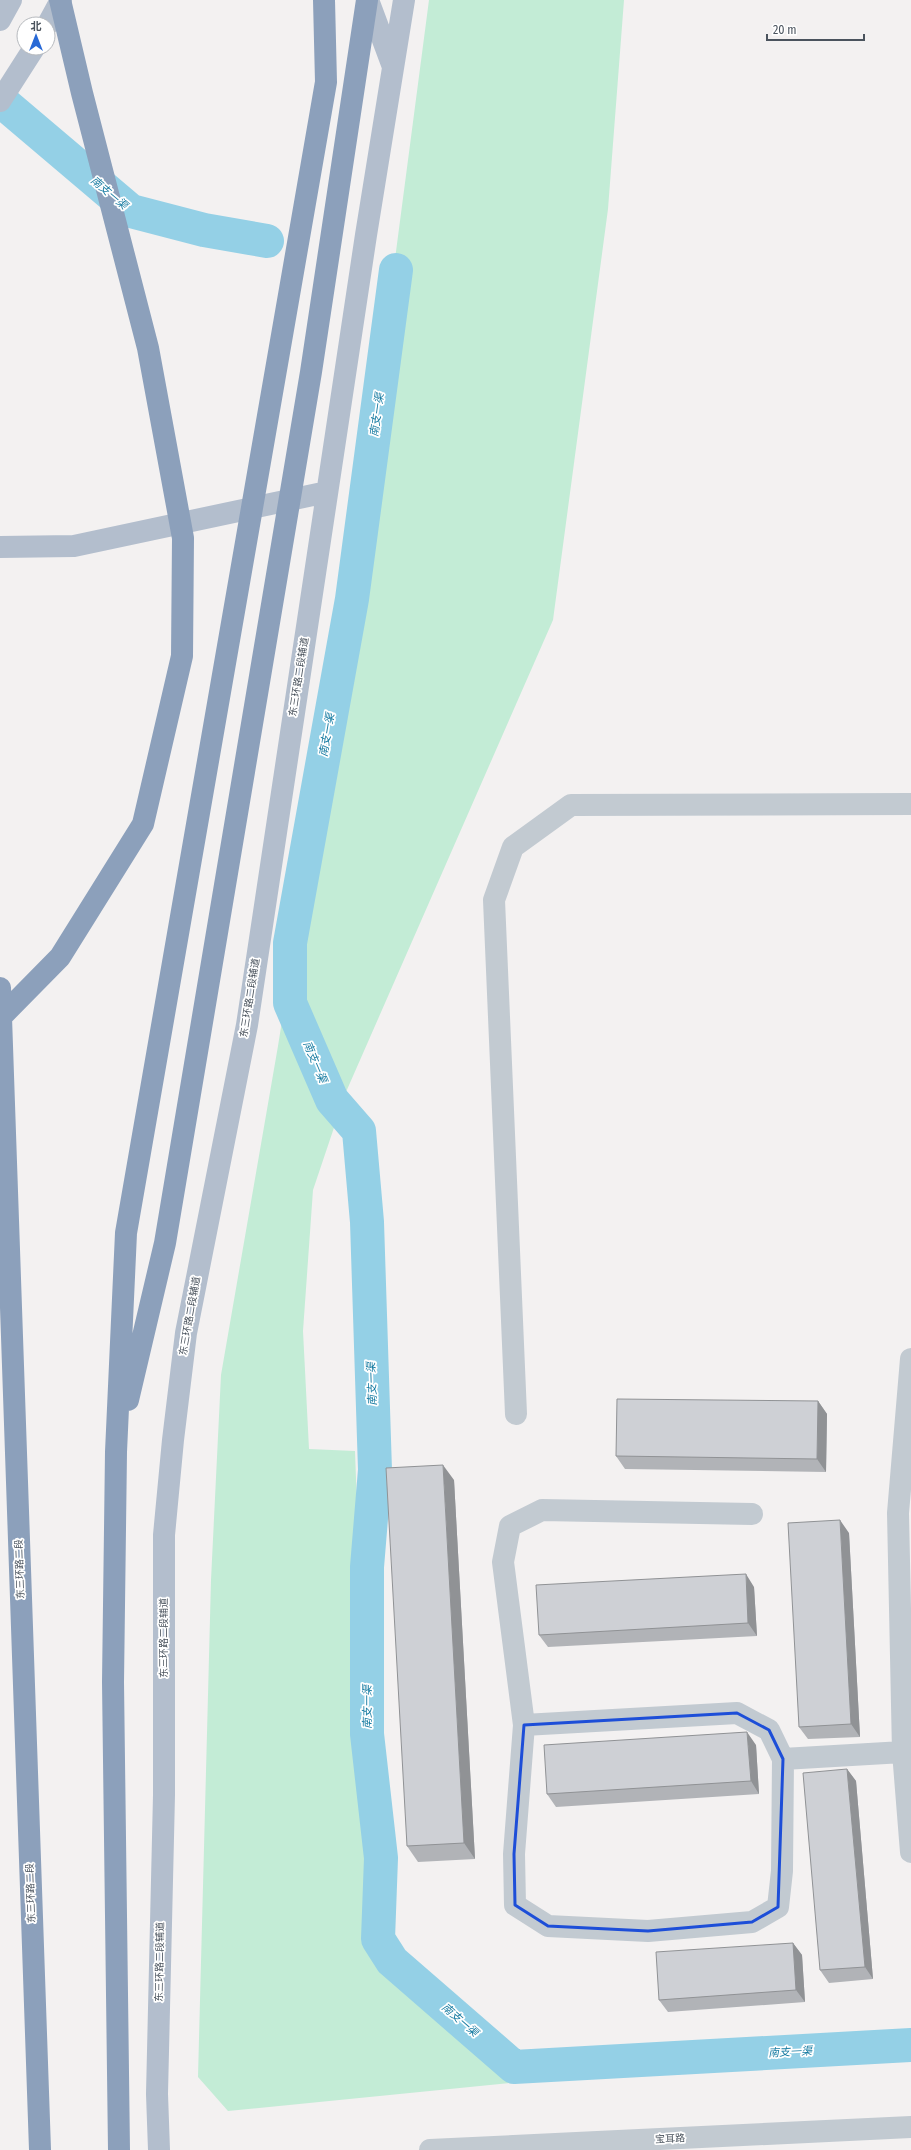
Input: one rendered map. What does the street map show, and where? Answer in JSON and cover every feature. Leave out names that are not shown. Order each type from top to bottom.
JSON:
[{"type":"highway","points":[[0,1018],[60,957],[143,824],[182,656],[183,538],[148,348],[82,93],[61,0]]},
{"type":"highway","points":[[119,2150],[113,1682],[116,1452],[126,1233],[326,82],[324,0]]},
{"type":"highway","points":[[116,1452],[165,1243],[311,372],[368,0]]},
{"type":"highway","name":"东三环路二段","points":[[0,988],[40,2150]]},
{"type":"main road","points":[[0,20],[11,0]]},
{"type":"main road","points":[[52,16],[61,0]]},
{"type":"main road","points":[[368,0],[394,68]]},
{"type":"main road","name":"东三环路二段辅道","points":[[159,2150],[157,2094],[164,1795],[164,1535],[172,1448],[186,1333],[247,1025],[327,492],[404,0]]},
{"type":"main road","points":[[0,101],[29,56]]},
{"type":"main road","points":[[0,547],[74,546],[327,492]]},
{"type":"street","points":[[516,1414],[494,900],[513,848],[570,805],[911,804]]},
{"type":"street","points":[[911,1359],[898,1513],[903,1752],[911,1852]]},
{"type":"street","points":[[524,1725],[737,1713],[769,1730],[783,1759],[782,1871],[778,1907],[752,1922],[648,1931],[548,1926],[516,1905],[514,1854],[524,1725],[503,1562],[510,1526],[542,1510],[752,1514]]},
{"type":"street","points":[[783,1759],[903,1752]]},
{"type":"street","name":"宝耳路","points":[[430,2150],[911,2128]]},
{"type":"highlighted area","points":[[737,1713],[769,1730],[783,1759],[778,1907],[752,1922],[648,1931],[548,1926],[515,1905],[514,1854],[524,1725]]},
{"type":"green space","points":[[429,0],[624,0],[608,209],[553,620],[346,1092],[313,1190],[303,1331],[309,1449],[355,1451],[373,1952],[511,2083],[228,2111],[198,2077],[211,1580],[221,1375],[278,1046],[355,564]]},
{"type":"building","points":[[617,1399],[818,1401],[817,1459],[616,1456]]},
{"type":"building","points":[[443,1465],[464,1843],[407,1846],[386,1468]]},
{"type":"building","points":[[840,1520],[851,1724],[799,1727],[788,1523]]},
{"type":"building","points":[[746,1574],[748,1623],[539,1635],[536,1585]]},
{"type":"building","points":[[747,1732],[751,1781],[547,1794],[544,1745]]},
{"type":"building","points":[[847,1769],[865,1967],[820,1970],[803,1773]]},
{"type":"building","points":[[793,1943],[796,1990],[659,2000],[656,1952]]},
{"type":"waterway","name":"南支一渠","points":[[0,100],[131,211],[204,230],[267,241]]},
{"type":"waterway","name":"南支一渠","points":[[396,270],[352,599],[290,943],[290,1003],[332,1100],[359,1131],[367,1222],[375,1470],[367,1567],[367,1734],[381,1858],[378,1939],[392,1961],[514,2067],[911,2045]]}]
